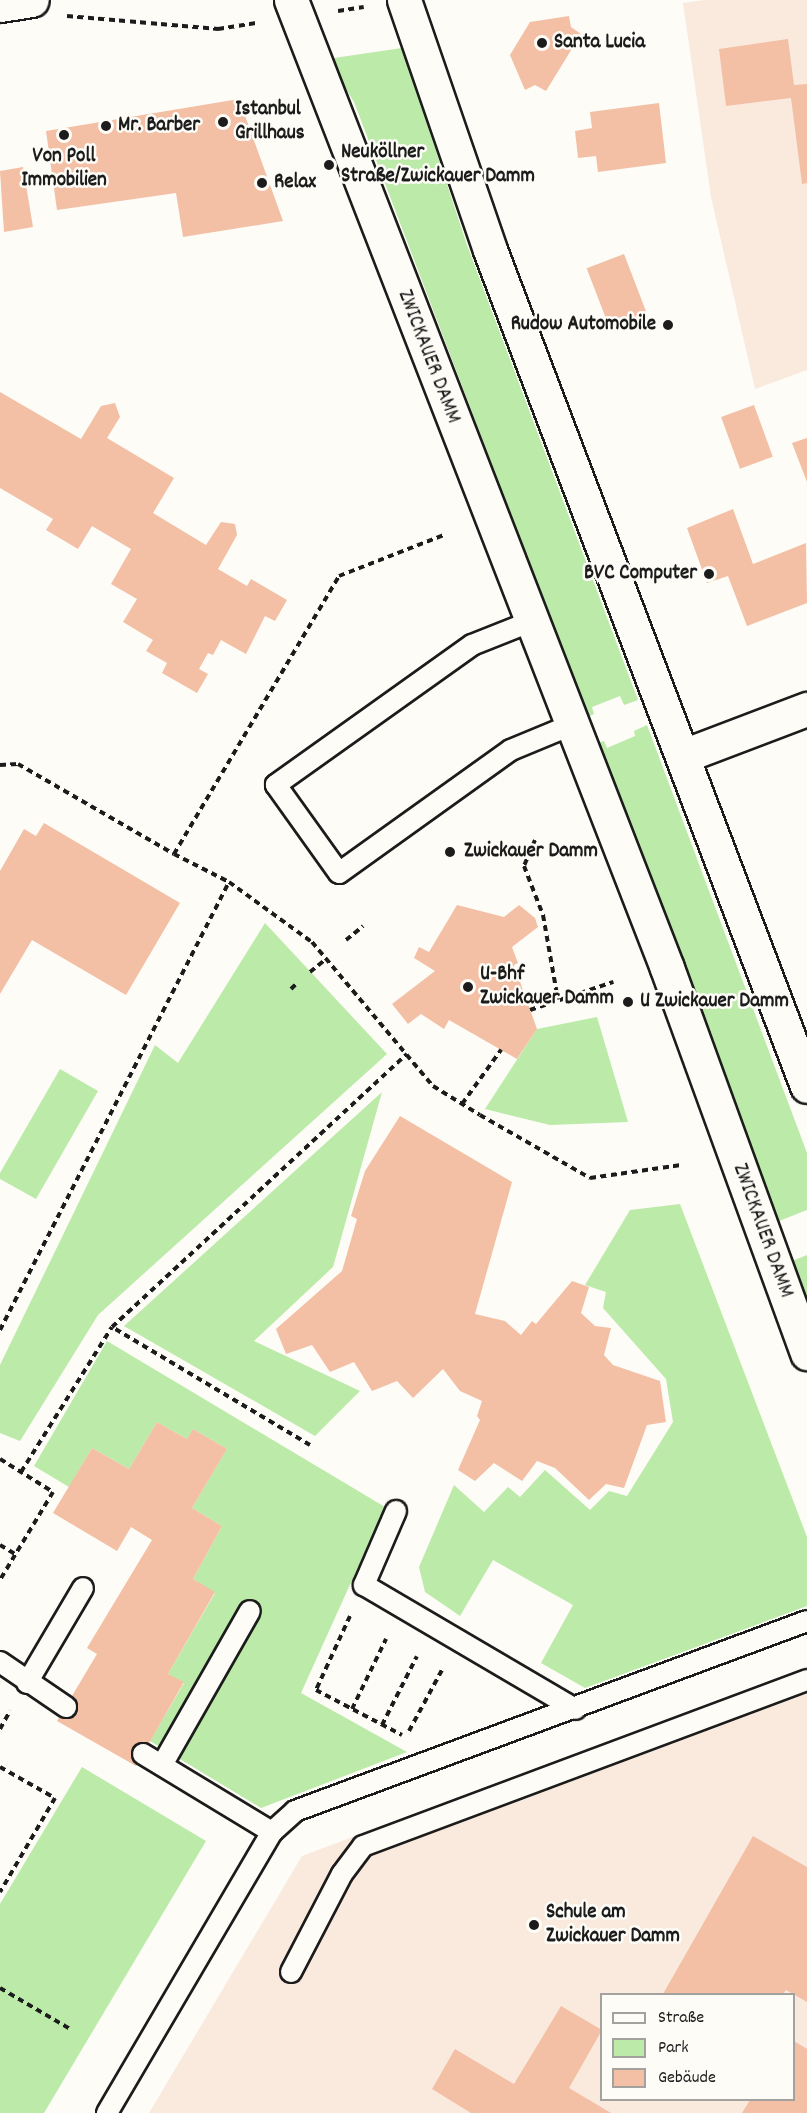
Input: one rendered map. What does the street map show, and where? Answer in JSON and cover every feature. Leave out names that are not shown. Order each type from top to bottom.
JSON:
[{"type":"street","name":"ZWICKAUER DAMM","points":[[291,0],[530,622],[666,968],[807,1353]]},
{"type":"street","points":[[404,0],[490,250],[807,1086]]},
{"type":"street","points":[[0,5],[44,7]]},
{"type":"street","points":[[683,756],[807,709]]},
{"type":"lane","points":[[530,622],[472,645],[276,785],[339,873],[511,750],[571,725]]},
{"type":"lane","points":[[396,1511],[364,1585],[575,1709]]},
{"type":"lane","points":[[27,1683],[82,1588]]},
{"type":"lane","points":[[162,1765],[250,1611]]},
{"type":"lane","points":[[107,2113],[272,1832],[295,1811],[807,1622]]},
{"type":"lane","points":[[0,1662],[27,1683],[66,1707]]},
{"type":"lane","points":[[291,1972],[342,1874],[363,1846],[807,1680]]},
{"type":"lane","points":[[143,1754],[272,1832]]},
{"type":"path","points":[[44,7],[218,28]]},
{"type":"path","points":[[174,854],[339,576],[446,534]]},
{"type":"path","points":[[0,765],[18,764],[174,854],[229,882],[312,942],[434,1086],[462,1104],[590,1178],[681,1165]]},
{"type":"path","points":[[536,840],[524,866],[543,915],[558,1000]]},
{"type":"path","points":[[0,1330],[229,882]]},
{"type":"path","points":[[346,940],[363,926]]},
{"type":"path","points":[[310,972],[325,960]]},
{"type":"path","points":[[530,1010],[613,982]]},
{"type":"path","points":[[291,989],[296,984]]},
{"type":"path","points":[[462,1104],[501,1050]]},
{"type":"path","points":[[21,1472],[112,1327],[407,1054]]},
{"type":"path","points":[[112,1327],[310,1445]]},
{"type":"path","points":[[0,1459],[53,1491],[0,1580]]},
{"type":"path","points":[[0,1545],[15,1554]]},
{"type":"path","points":[[364,1585],[316,1690],[406,1737],[458,1642]]},
{"type":"path","points":[[352,1709],[386,1639]]},
{"type":"path","points":[[382,1725],[418,1655]]},
{"type":"path","points":[[0,1767],[56,1798],[2,1885],[0,1892]]},
{"type":"path","points":[[0,1988],[72,2030]]},
{"type":"shaded area","points":[[704,0],[807,0],[807,370],[755,389],[711,197],[683,3]]},
{"type":"shaded area","name":"Schule am Zwickauer Damm","points":[[807,1667],[807,2113],[149,2113],[302,1856]]},
{"type":"green space","points":[[402,48],[467,245],[638,700],[624,705],[620,696],[592,707],[594,714],[588,717],[354,102],[327,59]]},
{"type":"green space","points":[[647,725],[807,1153],[807,1210],[779,1221],[597,743],[604,741],[607,748],[635,736],[634,731]]},
{"type":"green space","points":[[265,923],[387,1054],[98,1315],[20,1441],[0,1433],[0,1365],[155,1045],[178,1063]]},
{"type":"green space","points":[[597,1017],[628,1122],[550,1125],[485,1109],[537,1029]]},
{"type":"green space","points":[[60,1069],[98,1091],[36,1199],[0,1179],[0,1173]]},
{"type":"green space","points":[[382,1092],[333,1267],[254,1341],[360,1391],[315,1436],[124,1326]]},
{"type":"green space","points":[[680,1204],[807,1537],[807,1606],[585,1688],[541,1663],[573,1605],[493,1560],[460,1616],[425,1592],[419,1567],[454,1485],[484,1512],[508,1487],[520,1497],[545,1470],[590,1510],[609,1491],[627,1496],[673,1422],[666,1379],[603,1308],[606,1292],[585,1285],[630,1210]]},
{"type":"green space","points":[[807,1255],[807,1300],[792,1261]]},
{"type":"green space","points":[[107,1341],[385,1507],[301,1693],[407,1752],[261,1808],[150,1741],[184,1683],[168,1674],[215,1593],[193,1579],[222,1526],[192,1508],[227,1449],[193,1429],[187,1439],[157,1422],[129,1469],[92,1448],[69,1487],[34,1466]]},
{"type":"green space","points":[[82,1767],[206,1841],[44,2113],[0,2113],[0,1904]]},
{"type":"building","points":[[569,16],[571,27],[581,34],[546,91],[535,85],[525,90],[510,55],[530,22]]},
{"type":"building","points":[[788,39],[794,85],[807,84],[807,183],[802,184],[791,98],[726,106],[719,49]]},
{"type":"building","points":[[239,99],[283,221],[183,237],[176,193],[57,210],[46,131]]},
{"type":"building","points":[[659,103],[666,163],[598,172],[596,156],[578,158],[575,131],[592,128],[590,112]]},
{"type":"building","points":[[23,167],[33,227],[4,232],[0,171]]},
{"type":"building","points":[[624,254],[647,314],[610,328],[587,268]]},
{"type":"building","points":[[0,392],[81,439],[101,406],[115,403],[120,417],[107,438],[174,478],[153,513],[206,545],[221,522],[235,524],[237,535],[218,569],[247,586],[251,579],[287,600],[275,621],[265,616],[246,654],[221,640],[213,655],[208,653],[199,669],[208,674],[197,693],[162,673],[167,663],[146,651],[153,640],[123,622],[137,599],[111,584],[131,549],[92,526],[78,549],[46,530],[53,519],[0,488]]},
{"type":"building","points":[[754,405],[773,457],[740,469],[721,417]]},
{"type":"building","points":[[807,438],[807,482],[792,443]]},
{"type":"building","points":[[733,509],[753,564],[806,543],[807,603],[747,626],[728,576],[707,583],[687,528]]},
{"type":"building","points":[[44,823],[180,903],[126,995],[32,940],[0,994],[0,871],[24,829],[36,836]]},
{"type":"building","name":"U-Bhf Zwickauer Damm","points":[[457,905],[504,917],[519,905],[535,918],[538,927],[512,947],[518,963],[514,965],[537,1029],[517,1059],[449,1020],[444,1029],[421,1014],[408,1024],[392,1004],[435,971],[414,958],[419,947],[429,952]]},
{"type":"building","points":[[400,1116],[512,1182],[475,1314],[505,1321],[521,1335],[532,1321],[536,1324],[572,1281],[589,1287],[581,1313],[595,1326],[611,1328],[604,1355],[613,1365],[660,1381],[666,1422],[647,1425],[624,1488],[606,1484],[589,1500],[555,1468],[537,1461],[522,1481],[494,1463],[475,1481],[458,1470],[480,1420],[477,1416],[482,1401],[460,1391],[443,1369],[413,1398],[397,1381],[372,1391],[354,1362],[330,1372],[312,1345],[286,1354],[276,1329],[342,1271],[357,1219],[351,1216],[365,1171]]},
{"type":"building","points":[[157,1422],[187,1439],[193,1429],[227,1449],[192,1508],[222,1526],[193,1579],[215,1592],[168,1674],[184,1682],[136,1766],[57,1721],[97,1654],[87,1648],[152,1540],[131,1527],[117,1551],[53,1513],[92,1448],[129,1469]]},
{"type":"building","points":[[753,1836],[807,1867],[807,2002],[795,1993],[786,1990],[784,1993],[664,1993]]},
{"type":"building","points":[[561,2006],[600,2029],[600,2034],[569,2088],[611,2113],[471,2113],[432,2089],[455,2049],[514,2084]]},
{"type":"building","points":[[795,2042],[807,2049],[807,2113],[742,2113],[749,2101],[795,2101]]},
{"type":"place","name":"Santa Lucia","points":[[542,43]]},
{"type":"place","name":"Istanbul Grillhaus","points":[[223,122]]},
{"type":"place","name":"Mr. Barber","points":[[106,126]]},
{"type":"place","name":"Von Poll Immobilien","points":[[64,135]]},
{"type":"place","name":"Neuköllner Straße/Zwickauer Damm","points":[[329,165]]},
{"type":"place","name":"Relax","points":[[262,183]]},
{"type":"place","name":"Rudow Automobile","points":[[668,325]]},
{"type":"place","name":"BVC Computer","points":[[709,574]]},
{"type":"place","name":"Zwickauer Damm","points":[[450,852]]},
{"type":"place","name":"U-Bhf Zwickauer Damm","points":[[468,987]]},
{"type":"place","name":"U Zwickauer Damm","points":[[628,1002]]},
{"type":"place","name":"Schule am Zwickauer Damm","points":[[534,1925]]}]
